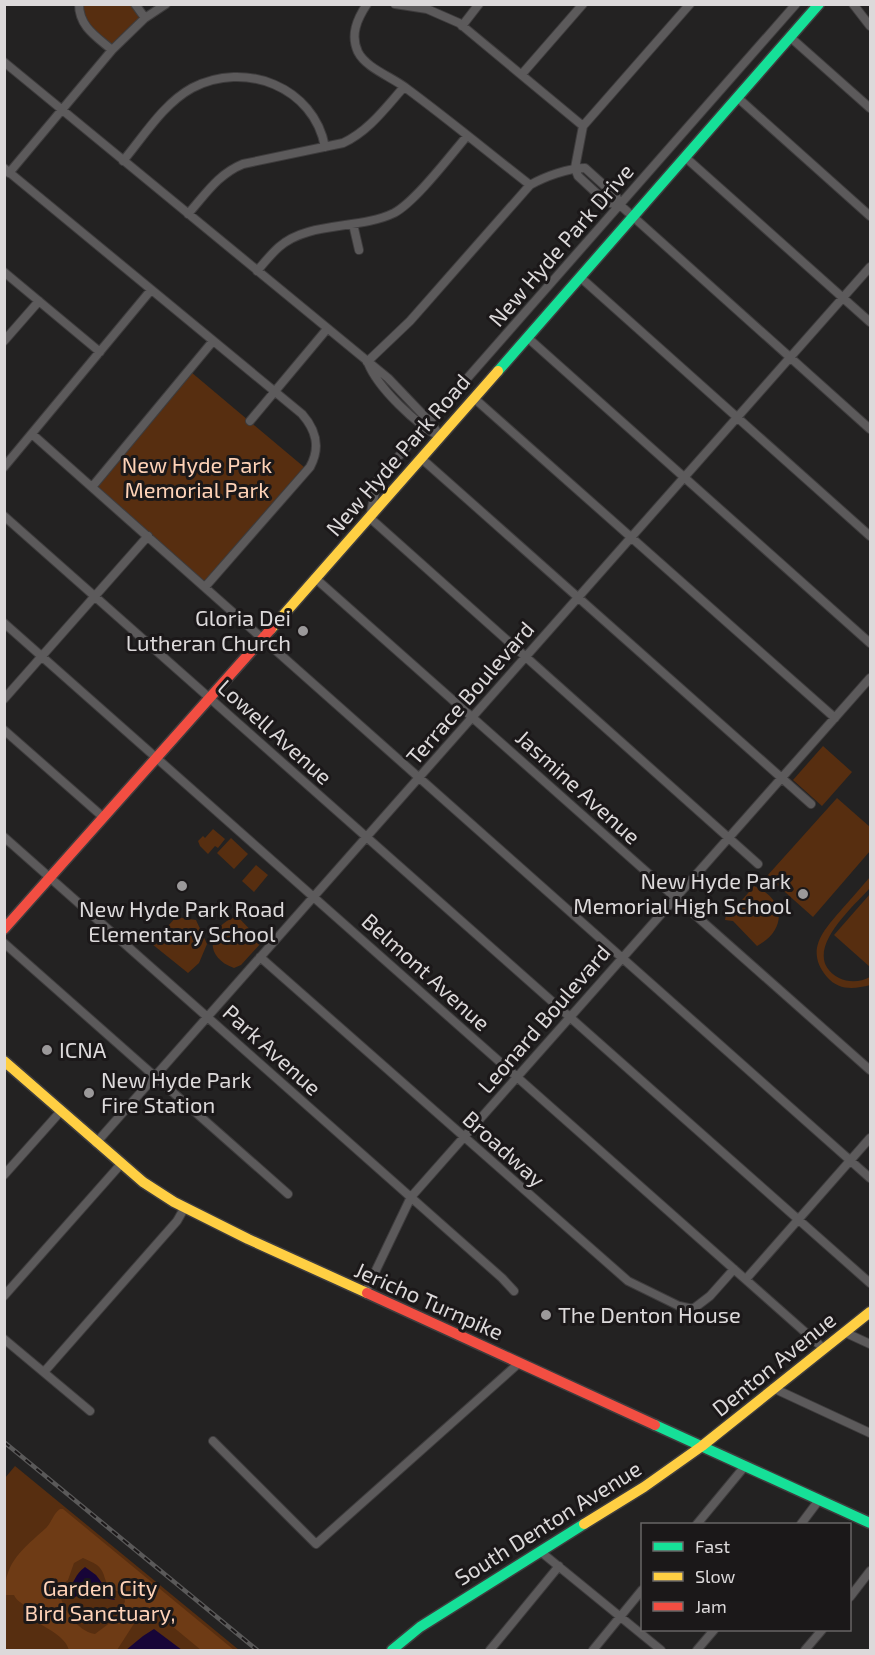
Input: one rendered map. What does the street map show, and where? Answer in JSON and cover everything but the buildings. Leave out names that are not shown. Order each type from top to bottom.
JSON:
[{"type":"main road","name":"New Hyde Park Road","points":[[4,929],[422,459],[819,4]]},
{"type":"main road","name":"Jericho Turnpike","points":[[4,1061],[121,1164],[152,1188],[185,1207],[365,1293],[870,1523]]},
{"type":"main road","name":"Denton Avenue","points":[[702,1446],[870,1312]]},
{"type":"main road","name":"South Denton Avenue","points":[[392,1650],[414,1632],[644,1487],[702,1446]]},
{"type":"street","points":[[79,4],[81,21],[112,50]]},
{"type":"street","points":[[135,4],[145,18]]},
{"type":"street","points":[[166,4],[145,18],[112,50],[7,170],[302,414],[314,432],[316,453],[310,467],[205,587]]},
{"type":"street","points":[[367,4],[356,24],[354,36],[358,52],[368,63],[404,87],[530,185]]},
{"type":"street","points":[[395,4],[427,9],[444,15],[462,26],[583,126]]},
{"type":"street","points":[[462,26],[479,4]]},
{"type":"street","points":[[522,74],[583,4]]},
{"type":"street","points":[[690,4],[583,126],[574,168],[578,176],[606,202],[620,205],[870,429]]},
{"type":"street","name":"New Hyde Park Drive","points":[[370,518],[377,480],[796,4]]},
{"type":"street","points":[[853,4],[870,26]]},
{"type":"street","points":[[790,37],[870,108]]},
{"type":"street","points":[[4,62],[367,362],[372,374],[416,422],[427,425],[441,437]]},
{"type":"street","points":[[123,161],[163,111],[177,98],[205,82],[228,78],[258,79],[292,94],[313,114],[323,135],[325,147]]},
{"type":"street","points":[[188,214],[218,179],[232,169],[243,164],[343,143],[361,134],[404,87]]},
{"type":"street","points":[[738,98],[870,216]]},
{"type":"street","points":[[257,271],[280,246],[291,238],[384,217],[402,208],[467,136]]},
{"type":"street","points":[[686,157],[870,322]]},
{"type":"street","points":[[367,362],[410,321],[530,185],[574,168]]},
{"type":"street","points":[[353,224],[359,250]]},
{"type":"street","name":"Terrace Boulevard","points":[[96,1143],[870,267]]},
{"type":"street","points":[[4,272],[100,352]]},
{"type":"street","points":[[580,277],[870,536]]},
{"type":"street","points":[[4,467],[151,290]]},
{"type":"street","points":[[4,341],[39,300]]},
{"type":"street","points":[[250,421],[327,329]]},
{"type":"street","points":[[528,338],[870,643]]},
{"type":"street","points":[[92,487],[213,341]]},
{"type":"street","points":[[474,399],[835,718]]},
{"type":"street","points":[[32,434],[870,1178]]},
{"type":"street","points":[[422,459],[811,804]]},
{"type":"street","name":"Lowell Avenue","points":[[4,516],[868,1282]]},
{"type":"street","points":[[370,518],[758,864]]},
{"type":"street","points":[[4,699],[148,537]]},
{"type":"street","name":"Jasmine Avenue","points":[[315,578],[870,1070]]},
{"type":"street","name":"Belmont Avenue","points":[[4,623],[823,1348]]},
{"type":"street","name":"Leonard Boulevard","points":[[365,1293],[411,1197],[870,678]]},
{"type":"street","points":[[4,730],[103,817]]},
{"type":"street","name":"Park Avenue","points":[[4,837],[514,1291]]},
{"type":"street","points":[[4,944],[288,1194]]},
{"type":"street","name":"Broadway","points":[[260,957],[619,1275],[679,1306],[693,1309],[710,1296],[734,1269]]},
{"type":"street","points":[[4,1175],[60,1111]]},
{"type":"street","points":[[746,1280],[870,1138]]},
{"type":"street","points":[[4,1296],[121,1164]]},
{"type":"street","points":[[44,1372],[177,1221],[185,1207]]},
{"type":"street","points":[[844,1332],[870,1344]]},
{"type":"street","points":[[4,1339],[90,1411]]},
{"type":"street","points":[[213,1441],[316,1544],[431,1444],[519,1363]]},
{"type":"street","points":[[774,1388],[870,1432]]},
{"type":"street","points":[[698,1523],[745,1466]]},
{"type":"street","points":[[802,1523],[819,1500]]},
{"type":"street","points":[[541,1552],[661,1650]]},
{"type":"street","points":[[490,1650],[559,1566]]},
{"type":"street","points":[[851,1595],[870,1571]]},
{"type":"street","points":[[593,1650],[641,1591]]},
{"type":"street","points":[[697,1650],[712,1631]]},
{"type":"street","points":[[805,1650],[820,1631]]},
{"type":"green space","points":[[132,4],[142,18],[112,47],[92,29],[82,12],[82,5]]},
{"type":"green space","name":"New Hyde Park Memorial Park","points":[[191,372],[304,467],[204,582],[95,486]]},
{"type":"green space","points":[[823,746],[852,772],[822,806],[793,780]]},
{"type":"green space","points":[[837,798],[870,827],[870,851],[813,917],[767,876]]},
{"type":"green space","points":[[213,829],[225,839],[218,848],[215,846],[208,854],[198,841],[203,836],[205,838]]},
{"type":"green space","points":[[231,838],[248,854],[234,869],[217,853]]},
{"type":"green space","points":[[256,865],[268,875],[254,892],[242,881]]},
{"type":"green space","points":[[870,877],[870,888],[832,932],[826,944],[824,957],[828,968],[839,978],[855,981],[870,977],[870,985],[842,987],[832,982],[820,967],[817,958],[819,941],[829,925]]},
{"type":"green space","points":[[754,886],[772,898],[779,914],[774,931],[757,946],[733,921],[725,920],[726,915],[731,913]]},
{"type":"green space","points":[[870,894],[870,967],[834,935]]},
{"type":"green space","points":[[237,916],[262,942],[241,965],[234,968],[217,957],[213,950],[213,942],[220,927]]},
{"type":"green space","points":[[176,917],[196,920],[207,944],[199,963],[188,973],[152,944]]},
{"type":"green space","name":"Garden City Bird Sanctuary,","points":[[15,1466],[239,1650],[5,1650],[5,1478]]},
{"type":"shaded area","name":"Garden City Bird Sanctuary,","points":[[63,1509],[234,1650],[201,1650],[155,1612],[147,1611],[137,1619],[117,1650],[69,1650],[60,1637],[34,1619],[14,1595],[5,1595],[8,1574],[16,1557],[48,1526],[58,1511]],"holes":[[[83,1558],[101,1569],[107,1584],[124,1594],[125,1602],[111,1622],[95,1634],[82,1628],[71,1617],[58,1589],[68,1580],[74,1563]]]},
{"type":"shaded area","points":[[85,1567],[96,1575],[115,1600],[91,1593],[75,1597],[67,1591]]},
{"type":"shaded area","points":[[154,1629],[182,1650],[126,1650],[143,1636]]},
{"type":"railway","points":[[4,1442],[257,1650]]},
{"type":"traffic: fast","points":[[498,371],[819,4]]},
{"type":"traffic: fast","points":[[655,1425],[870,1523]]},
{"type":"traffic: fast","points":[[392,1650],[420,1627],[584,1524]]},
{"type":"traffic: slow","points":[[271,629],[498,371]]},
{"type":"traffic: slow","points":[[4,1061],[143,1182],[174,1202],[248,1239],[367,1293]]},
{"type":"traffic: slow","points":[[584,1524],[644,1487],[702,1446],[870,1312]]},
{"type":"traffic: jam","points":[[4,929],[271,629]]},
{"type":"traffic: jam","points":[[367,1293],[655,1425]]},
{"type":"place","name":"Gloria Dei Lutheran Church","points":[[303,631]]},
{"type":"place","name":"New Hyde Park Road Elementary School","points":[[182,886]]},
{"type":"place","name":"New Hyde Park Memorial High School","points":[[803,894]]},
{"type":"place","name":"ICNA","points":[[47,1050]]},
{"type":"place","name":"New Hyde Park Fire Station","points":[[89,1093]]},
{"type":"place","name":"The Denton House","points":[[546,1315]]}]
